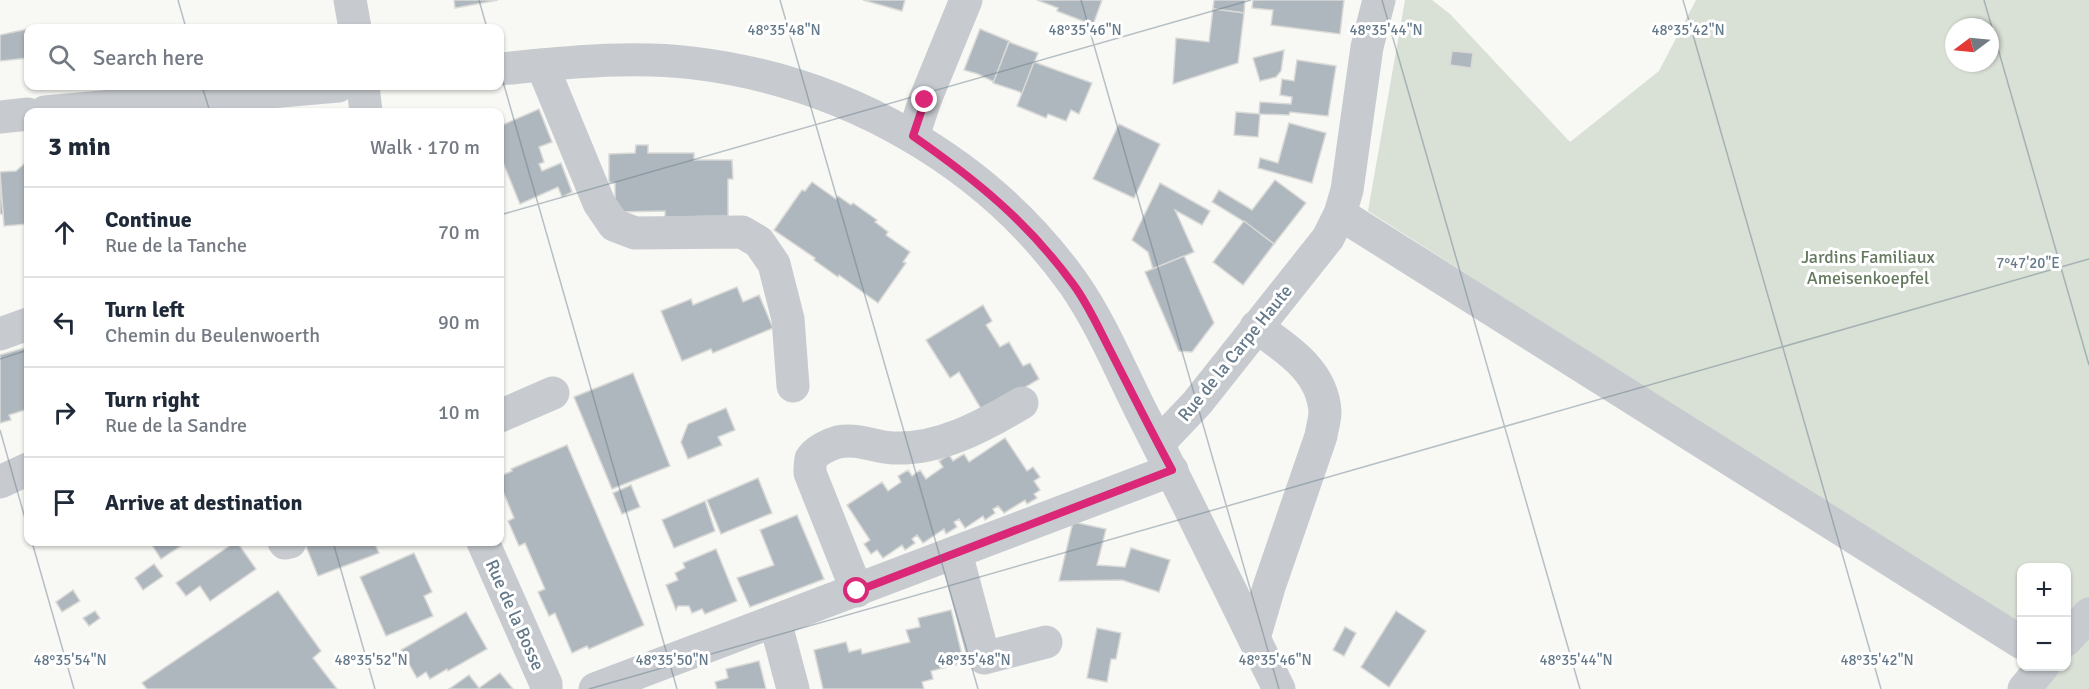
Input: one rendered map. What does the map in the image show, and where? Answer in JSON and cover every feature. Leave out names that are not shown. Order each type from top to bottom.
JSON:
[{"type":"street","points":[[350,0],[355,24]]},
{"type":"street","points":[[913,136],[925,100],[966,0]]},
{"type":"street","name":"Rue de la Carpe Haute","points":[[1165,457],[1197,403],[1328,238],[1340,214],[1347,190],[1367,47],[1378,0]]},
{"type":"street","points":[[504,69],[645,60],[691,63],[740,70],[826,96],[868,113],[913,136],[977,183],[1010,210],[1042,244],[1075,286],[1165,457],[1279,689]]},
{"type":"street","points":[[542,65],[598,203],[614,225],[635,233],[742,232],[759,242],[774,264],[788,319],[794,386]]},
{"type":"street","points":[[90,108],[293,90]]},
{"type":"street","points":[[363,90],[366,108]]},
{"type":"street","points":[[0,117],[24,114]]},
{"type":"street","points":[[1340,214],[2017,640]]},
{"type":"street","points":[[0,334],[24,325]]},
{"type":"street","points":[[1254,638],[1269,587],[1321,436],[1325,414],[1321,393],[1309,369],[1287,348],[1256,327]]},
{"type":"street","points":[[504,414],[553,393]]},
{"type":"street","points":[[857,591],[810,473],[811,459],[820,450],[837,442],[859,441],[893,448],[954,438],[990,422],[1022,403]]},
{"type":"street","points":[[595,689],[956,553],[1165,457]]},
{"type":"street","points":[[0,482],[24,471]]},
{"type":"street","name":"Rue de la Bosse","points":[[485,546],[546,689]]},
{"type":"street","points":[[956,553],[984,658],[1046,642]]},
{"type":"street","points":[[2071,635],[2089,614]]},
{"type":"street","points":[[775,621],[794,689]]},
{"type":"street","points":[[2024,689],[2039,671]]},
{"type":"green space","name":"Jardins Familiaux Ameisenkoepfel","points":[[1405,0],[1432,0],[1450,14],[1570,142],[1659,71],[1696,0],[2089,0],[2089,689],[2036,689],[2052,671],[2071,671],[2071,563],[2017,563],[2017,625],[1368,211]]},
{"type":"building","points":[[454,0],[498,0],[455,8]]},
{"type":"building","points":[[863,0],[905,0],[902,11]]},
{"type":"building","points":[[1037,0],[1102,0],[1093,25],[1057,11],[1058,8]]},
{"type":"building","points":[[1214,0],[1245,0],[1244,13],[1213,9]]},
{"type":"building","points":[[1253,0],[1344,0],[1340,34],[1271,25],[1273,10],[1252,8]]},
{"type":"building","points":[[1213,9],[1244,13],[1238,63],[1173,84],[1176,38],[1209,42]]},
{"type":"building","points":[[980,29],[1009,41],[994,82],[964,70]]},
{"type":"building","points":[[24,30],[24,58],[0,61],[0,35]]},
{"type":"building","points":[[1009,42],[1038,53],[1022,94],[993,83]]},
{"type":"building","points":[[1284,50],[1281,71],[1276,77],[1260,81],[1253,58]]},
{"type":"building","points":[[1452,51],[1473,53],[1471,68],[1450,65]]},
{"type":"building","points":[[1297,60],[1336,66],[1328,116],[1290,112],[1289,115],[1259,114],[1260,102],[1291,104],[1292,97],[1280,95],[1282,79],[1294,81]]},
{"type":"building","points":[[1034,62],[1092,83],[1079,114],[1071,110],[1066,121],[1048,114],[1046,118],[1017,106]]},
{"type":"building","points":[[539,109],[552,142],[539,147],[544,162],[539,164],[542,171],[561,163],[572,192],[562,197],[558,187],[520,204],[504,165],[504,124]]},
{"type":"building","points":[[1236,112],[1260,114],[1258,137],[1234,135]]},
{"type":"building","points":[[1289,123],[1326,133],[1312,183],[1258,168],[1260,158],[1278,163]]},
{"type":"building","points":[[1119,124],[1160,144],[1134,198],[1093,179]]},
{"type":"building","points":[[636,145],[648,145],[648,153],[694,153],[694,160],[732,160],[733,179],[728,179],[728,216],[665,217],[665,211],[615,212],[615,183],[609,182],[609,154],[635,153]]},
{"type":"building","points":[[24,164],[24,224],[4,226],[0,172],[16,171]]},
{"type":"building","points":[[1275,180],[1306,203],[1274,244],[1212,202],[1219,190],[1252,210]]},
{"type":"building","points":[[812,182],[836,199],[838,196],[851,205],[853,203],[877,220],[875,222],[888,232],[886,235],[910,252],[903,262],[906,263],[878,303],[774,230],[802,190],[805,191]]},
{"type":"building","points":[[0,183],[3,214],[0,214]]},
{"type":"building","points":[[1160,183],[1210,211],[1202,225],[1175,210],[1194,252],[1153,269],[1148,252],[1132,240]]},
{"type":"building","points":[[1244,221],[1274,244],[1243,285],[1213,262]]},
{"type":"building","points":[[1184,256],[1214,323],[1192,352],[1179,351],[1145,272]]},
{"type":"building","points":[[737,287],[743,302],[759,295],[773,328],[713,353],[711,349],[682,361],[661,311],[691,299],[693,305]]},
{"type":"building","points":[[983,305],[992,321],[986,325],[1000,347],[1009,342],[1023,366],[1030,363],[1039,379],[983,412],[959,372],[950,378],[926,340]]},
{"type":"building","points":[[24,348],[24,410],[9,415],[11,420],[0,423],[0,355]]},
{"type":"building","points":[[633,373],[670,466],[612,489],[574,397]]},
{"type":"building","points":[[726,408],[735,430],[718,437],[722,445],[688,459],[681,442],[688,424]]},
{"type":"building","points":[[1005,438],[1027,471],[1033,467],[1040,477],[1034,481],[1040,490],[1034,494],[1037,498],[1027,504],[1025,500],[1004,513],[998,506],[993,509],[995,513],[985,520],[983,516],[965,528],[959,519],[954,522],[957,527],[946,534],[944,529],[923,543],[917,535],[912,539],[915,543],[905,550],[902,545],[883,558],[877,550],[871,554],[864,544],[870,540],[847,505],[882,482],[888,491],[901,482],[898,476],[908,470],[912,476],[920,470],[926,479],[943,467],[939,461],[949,455],[953,461],[964,454],[969,462]]},
{"type":"building","points":[[567,445],[644,625],[589,649],[587,646],[572,653],[555,613],[549,616],[538,592],[545,589],[525,543],[519,546],[508,521],[514,518],[504,494],[504,474],[512,471],[511,469]]},
{"type":"building","points":[[758,478],[772,513],[721,534],[707,500]]},
{"type":"building","points":[[631,485],[640,507],[622,514],[613,493]]},
{"type":"building","points":[[705,501],[715,531],[674,548],[662,520]]},
{"type":"building","points":[[797,515],[824,579],[750,607],[737,578],[774,565],[760,530]]},
{"type":"building","points":[[1073,522],[1106,529],[1097,565],[1125,567],[1131,548],[1170,560],[1159,592],[1122,580],[1059,581]]},
{"type":"building","points":[[153,546],[181,546],[161,559]]},
{"type":"building","points":[[229,546],[240,546],[256,569],[210,601],[200,586],[186,596],[176,583]]},
{"type":"building","points":[[306,546],[376,546],[379,553],[318,576]]},
{"type":"building","points":[[716,549],[737,601],[705,614],[702,609],[692,613],[689,606],[678,606],[676,610],[666,585],[678,580],[675,573],[685,568],[683,563]]},
{"type":"building","points":[[414,553],[432,592],[424,596],[433,616],[386,636],[360,577]]},
{"type":"building","points":[[154,564],[163,576],[143,590],[135,578]]},
{"type":"building","points":[[73,590],[80,601],[62,612],[56,602]]},
{"type":"building","points":[[278,591],[321,651],[313,658],[337,689],[147,689],[142,683]]},
{"type":"building","points":[[951,610],[964,663],[931,671],[933,679],[922,682],[924,689],[823,689],[814,650],[846,642],[849,652],[861,649],[862,654],[910,642],[906,630],[920,627],[918,618]]},
{"type":"building","points":[[95,611],[100,618],[89,626],[83,618]]},
{"type":"building","points":[[1396,611],[1426,631],[1389,687],[1361,667]]},
{"type":"building","points":[[466,612],[487,649],[430,679],[426,672],[417,678],[401,650]]},
{"type":"building","points":[[1345,627],[1356,633],[1344,656],[1333,650]]},
{"type":"building","points":[[1097,628],[1121,633],[1116,659],[1111,659],[1107,682],[1087,678]]},
{"type":"building","points":[[759,661],[766,689],[717,689],[715,682],[728,678],[726,669]]},
{"type":"building","points":[[500,673],[513,689],[449,689],[469,675],[479,688]]},
{"type":"route","points":[[857,591],[1172,470],[1075,286],[1042,244],[1010,210],[961,169],[913,136],[925,100]]}]
